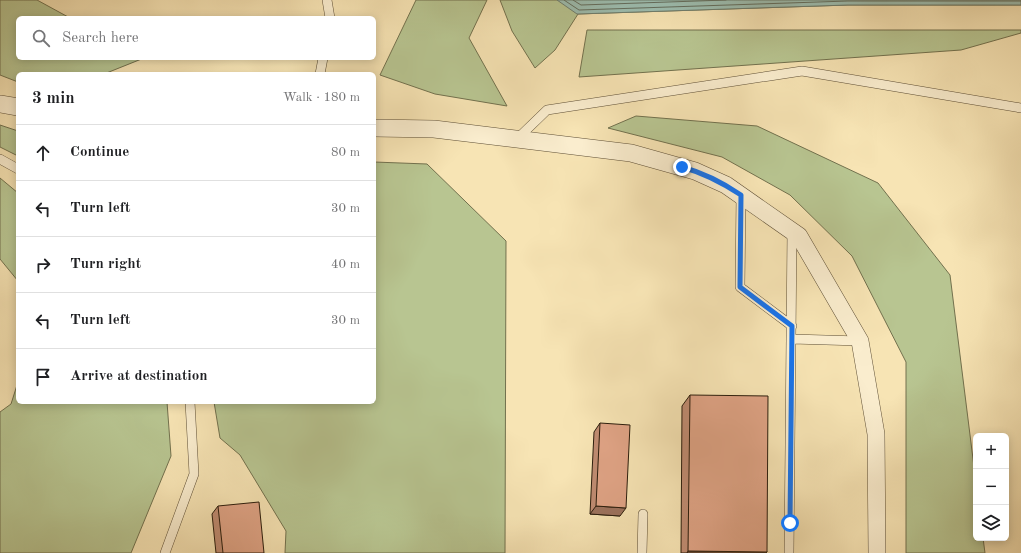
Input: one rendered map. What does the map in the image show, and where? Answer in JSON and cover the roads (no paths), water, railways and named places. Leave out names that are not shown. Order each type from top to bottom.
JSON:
[{"type":"street","points":[[0,104],[16,107]]},
{"type":"street","points":[[376,128],[434,129],[631,154],[696,171],[726,185],[799,236],[860,341],[876,434],[877,553]]},
{"type":"lane","points":[[327,0],[330,16]]},
{"type":"lane","points":[[320,72],[323,60]]},
{"type":"lane","points":[[517,139],[547,110],[802,71],[1021,108]]},
{"type":"lane","points":[[0,159],[16,168]]},
{"type":"lane","points":[[741,195],[740,287],[792,326]]},
{"type":"lane","points":[[789,553],[792,231]]},
{"type":"lane","points":[[792,340],[860,341]]},
{"type":"lane","points":[[165,553],[194,474],[190,404]]},
{"type":"lane","points":[[642,553],[643,514]]},
{"type":"water","points":[[557,0],[1021,0],[1021,5],[848,5],[577,14]]}]
